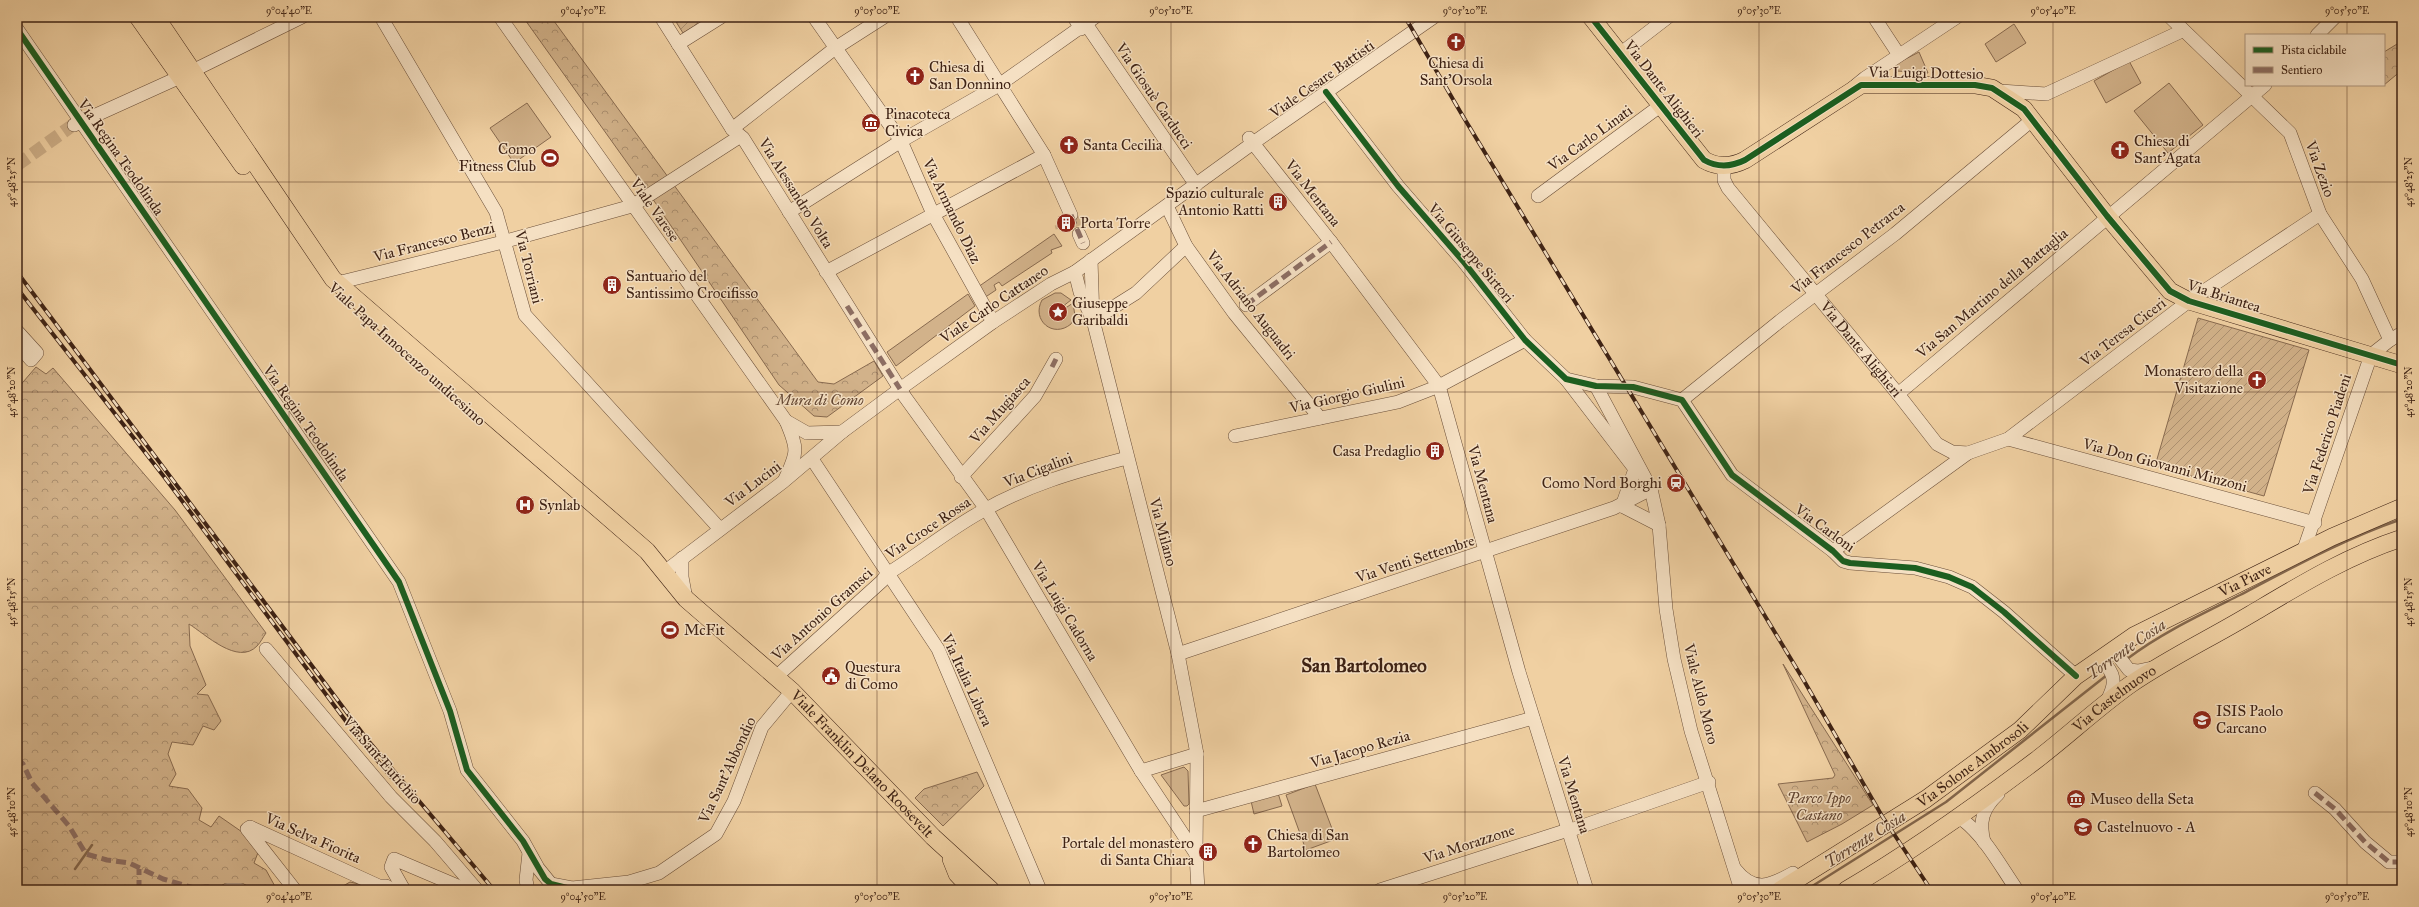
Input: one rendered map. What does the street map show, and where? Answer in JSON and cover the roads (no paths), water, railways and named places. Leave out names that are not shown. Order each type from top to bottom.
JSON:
[{"type":"main road","name":"Viale Papa Innocenzo undicesimo","points":[[138,17],[186,74],[337,283],[647,551],[663,573],[686,599],[777,676]]},
{"type":"main road","name":"Viale Papa Innocenzo undicesimo","points":[[156,17],[186,74],[331,289],[648,566],[663,573]]},
{"type":"main road","name":"Via Dante Alighieri","points":[[1591,17],[1704,160],[1716,165],[1724,166]]},
{"type":"main road","name":"Via Luigi Dottesio","points":[[1724,166],[1746,160],[1854,87],[1861,85],[1975,85],[2000,91],[2028,115]]},
{"type":"main road","name":"Via Briantea","points":[[2028,115],[2107,216],[2170,291],[2189,302],[2402,365]]},
{"type":"main road","name":"Via Piave","points":[[2100,664],[2120,651],[2136,635],[2337,535],[2402,506]]},
{"type":"main road","name":"Via Castelnuovo","points":[[1846,890],[1876,872],[1953,820],[2036,760],[2106,703],[2160,665],[2345,560],[2402,538]]},
{"type":"main road","name":"Via Solone Ambrosoli","points":[[1780,890],[1926,799],[2020,730],[2073,673],[2100,664]]},
{"type":"main road","name":"Viale Franklin Delano Roosevelt","points":[[777,676],[949,852],[991,890]]},
{"type":"main road","name":"Viale Franklin Delano Roosevelt","points":[[949,852],[957,874],[972,890]]},
{"type":"street","points":[[77,123],[186,74],[302,17]]},
{"type":"street","name":"Via Torriani","points":[[381,17],[489,198],[503,229],[503,242],[525,315],[720,529]]},
{"type":"street","name":"Viale Varese","points":[[500,17],[632,206],[786,421],[796,445],[792,463],[783,482]]},
{"type":"street","name":"Via Alessandro Volta","points":[[661,17],[736,133],[743,138],[900,389]]},
{"type":"street","points":[[678,44],[721,17]]},
{"type":"street","name":"Via Armando Diaz","points":[[814,17],[834,49],[901,141],[933,214],[993,322]]},
{"type":"street","name":"Via Francesco Benzi","points":[[337,283],[503,242],[632,206],[736,133],[834,49],[884,17]]},
{"type":"street","points":[[957,17],[1044,155],[1071,215]]},
{"type":"street","name":"Via Giosuè Carducci","points":[[1074,17],[1087,23],[1196,185]]},
{"type":"street","points":[[1620,54],[1668,17]]},
{"type":"street","points":[[1874,17],[1895,58]]},
{"type":"street","points":[[1854,87],[1957,17]]},
{"type":"street","name":"Via Zezio","points":[[2170,17],[2182,31],[2253,96],[2290,133],[2320,214],[2362,279],[2390,340]]},
{"type":"street","points":[[2318,34],[2335,17]]},
{"type":"street","name":"Viale Cesare Battisti","points":[[1196,185],[1251,141],[1326,92],[1426,19]]},
{"type":"street","points":[[789,212],[901,141],[999,85],[1087,23]]},
{"type":"street","name":"Via Regina Teodolinda","points":[[17,29],[77,123],[399,582],[450,711],[467,770],[523,841],[538,868],[551,884],[573,889]]},
{"type":"street","name":"Via Francesco Petrarca","points":[[1682,400],[1816,294],[1895,234],[2028,115],[2046,94],[2182,31]]},
{"type":"street","points":[[1885,85],[1886,72],[1895,58]]},
{"type":"street","name":"Via San Martino della Battaglia","points":[[1898,394],[2107,216],[2264,86]]},
{"type":"street","points":[[2000,91],[2046,94]]},
{"type":"street","name":"Via Giuseppe Sirtori","points":[[1326,92],[1398,186],[1463,261],[1525,340],[1566,379],[1635,469],[1622,506]]},
{"type":"street","name":"Via Carlo Linati","points":[[1538,196],[1660,106]]},
{"type":"street","name":"Via Mentana","points":[[1251,141],[1332,242],[1439,386],[1485,553],[1533,718],[1587,890]]},
{"type":"street","points":[[826,272],[1044,155]]},
{"type":"street","name":"Via Dante Alighieri","points":[[1724,166],[1724,180],[1728,188],[1898,394],[1936,444],[1952,452],[1968,453],[2008,439]]},
{"type":"street","name":"Viale Carlo Cattaneo","points":[[842,432],[993,322],[1052,284],[1074,272],[1196,185]]},
{"type":"street","name":"Via Adriano Auguadri","points":[[1167,206],[1186,246],[1234,314],[1320,418]]},
{"type":"street","name":"Via Teresa Ciceri","points":[[2008,439],[2189,302],[2320,214]]},
{"type":"street","points":[[1246,305],[1332,242]]},
{"type":"street","points":[[1093,320],[1136,293],[1186,246]]},
{"type":"street","name":"Via Milano","points":[[1091,260],[1093,320]]},
{"type":"street","name":"Via Milano","points":[[1074,272],[1079,289],[1093,320],[1178,654],[1197,754],[1196,854],[1198,890]]},
{"type":"street","points":[[1052,284],[1079,289]]},
{"type":"street","points":[[17,332],[37,353],[31,360],[17,344]]},
{"type":"street","points":[[2370,355],[2402,333]]},
{"type":"street","name":"Via Giorgio Giulini","points":[[1235,436],[1398,402],[1439,386],[1525,340]]},
{"type":"street","name":"Via Federico Piadeni","points":[[2303,552],[2370,355]]},
{"type":"street","name":"Via Mugiasca","points":[[961,477],[1036,396],[1054,363]]},
{"type":"street","points":[[1566,379],[1596,386],[1624,386],[1682,400]]},
{"type":"street","name":"Viale Aldo Moro","points":[[1596,386],[1651,489],[1659,525],[1666,609],[1674,659],[1691,731],[1709,782],[1718,820],[1741,890]]},
{"type":"street","name":"Via Luigi Cadorna","points":[[900,389],[961,477],[986,509],[1141,771],[1196,854]]},
{"type":"street","name":"Via Carloni","points":[[1682,400],[1732,475],[1833,551],[1843,561],[1850,563],[1915,568],[1949,577],[1972,587],[2073,673]]},
{"type":"street","name":"Viale Varese","points":[[786,421],[807,433],[842,432]]},
{"type":"street","name":"Via Lucini","points":[[663,573],[783,482],[812,459],[842,432]]},
{"type":"street","name":"Via Don Giovanni Minzoni","points":[[2008,439],[2314,523]]},
{"type":"street","points":[[1833,551],[1968,453]]},
{"type":"street","name":"Via Cigalini","points":[[986,509],[1058,476],[1127,458]]},
{"type":"street","name":"Via Italia Libera","points":[[812,459],[938,649],[1040,890]]},
{"type":"street","name":"Via Venti Settembre","points":[[1178,654],[1485,553],[1622,506],[1651,489]]},
{"type":"street","points":[[1622,506],[1659,525]]},
{"type":"street","name":"Via Croce Rossa","points":[[887,574],[986,509]]},
{"type":"street","points":[[2314,523],[2315,528],[2322,534],[2337,535]]},
{"type":"street","points":[[682,558],[682,577],[686,599]]},
{"type":"street","name":"Via Antonio Gramsci","points":[[777,676],[882,581],[887,574]]},
{"type":"street","name":"Via Sant'Eutichio","points":[[266,649],[391,797],[435,841],[477,890]]},
{"type":"street","points":[[2120,651],[2129,670],[2143,670],[2160,665]]},
{"type":"street","points":[[2100,664],[2112,673],[2115,682],[2106,703]]},
{"type":"street","name":"Via Sant'Abbondio","points":[[573,889],[629,882],[659,873],[716,834],[736,795],[762,727],[792,691]]},
{"type":"street","name":"Via Jacopo Rezia","points":[[1196,811],[1533,718]]},
{"type":"street","points":[[1141,771],[1197,754]]},
{"type":"street","points":[[1984,842],[1981,826],[1984,811],[1996,796],[2036,760]]},
{"type":"street","name":"Via Morazzone","points":[[1380,890],[1568,830],[1709,782]]},
{"type":"street","points":[[2315,793],[2335,810],[2365,842],[2389,862],[2402,862]]},
{"type":"street","points":[[1953,820],[1963,820],[1984,842],[2017,890]]},
{"type":"street","name":"Via Selva Fiorita","points":[[295,890],[247,829],[250,828],[379,886],[386,886],[393,890]]},
{"type":"street","name":"Viale Aldo Moro","points":[[1733,866],[1750,883],[1767,885],[1775,883],[1835,849],[1849,848]]},
{"type":"street","points":[[528,890],[526,880],[529,853]]},
{"type":"street","points":[[404,890],[391,867],[394,859],[467,890]]},
{"type":"street","points":[[227,890],[241,890]]},
{"type":"waterway","name":"Torrente Cosia","points":[[2127,659],[2182,624],[2340,544],[2402,519]]},
{"type":"waterway","name":"Torrente Cosia","points":[[1806,890],[1946,802],[2107,675]]},
{"type":"waterway","points":[[75,869],[92,845]]},
{"type":"tunnel","points":[[17,165],[73,125]]},
{"type":"tunnel","points":[[1071,215],[1079,234]]},
{"type":"tunnel","points":[[1061,224],[1062,228]]},
{"type":"railway","points":[[1405,17],[1461,113],[1803,679],[1882,816],[1931,890]]},
{"type":"railway","points":[[17,272],[366,738],[494,890]]},
{"type":"railway","points":[[17,288],[165,478],[348,724]]},
{"type":"railway","points":[[358,737],[391,777]]},
{"type":"place","name":"Chiesa di Sant'Orsola","points":[[1456,42]]},
{"type":"place","name":"Chiesa di San Donnino","points":[[915,76]]},
{"type":"place","name":"Pinacoteca Civica","points":[[871,123]]},
{"type":"place","name":"Santa Cecilia","points":[[1069,145]]},
{"type":"place","name":"Chiesa di Sant'Agata","points":[[2120,150]]},
{"type":"place","name":"Como Fitness Club","points":[[550,158]]},
{"type":"place","name":"Spazio culturale Antonio Ratti","points":[[1278,202]]},
{"type":"place","name":"Porta Torre","points":[[1066,223]]},
{"type":"place","name":"Santuario del Santissimo Crocifisso","points":[[612,285]]},
{"type":"place","name":"Giuseppe Garibaldi","points":[[1058,312]]},
{"type":"place","name":"Monastero della Visitazione","points":[[2257,380]]},
{"type":"place","name":"Casa Predaglio","points":[[1435,451]]},
{"type":"place","name":"Como Nord Borghi","points":[[1676,483]]},
{"type":"place","name":"Synlab","points":[[525,505]]},
{"type":"place","name":"McFit","points":[[670,630]]},
{"type":"place","name":"Questura di Como","points":[[831,676]]},
{"type":"place","name":"ISIS Paolo Carcano","points":[[2202,720]]},
{"type":"place","name":"Museo della Seta","points":[[2076,799]]},
{"type":"place","name":"Castelnuovo - A","points":[[2083,827]]},
{"type":"place","name":"Chiesa di San Bartolomeo","points":[[1253,844]]},
{"type":"place","name":"Portale del monastero di Santa Chiara","points":[[1208,852]]},
{"type":"district","name":"San Bartolomeo","points":[[1364,665]]},
{"type":"park label","name":"Mura di Como","points":[[820,400]]},
{"type":"park label","name":"Parco Ippo Castano","points":[[1819,806]]}]
